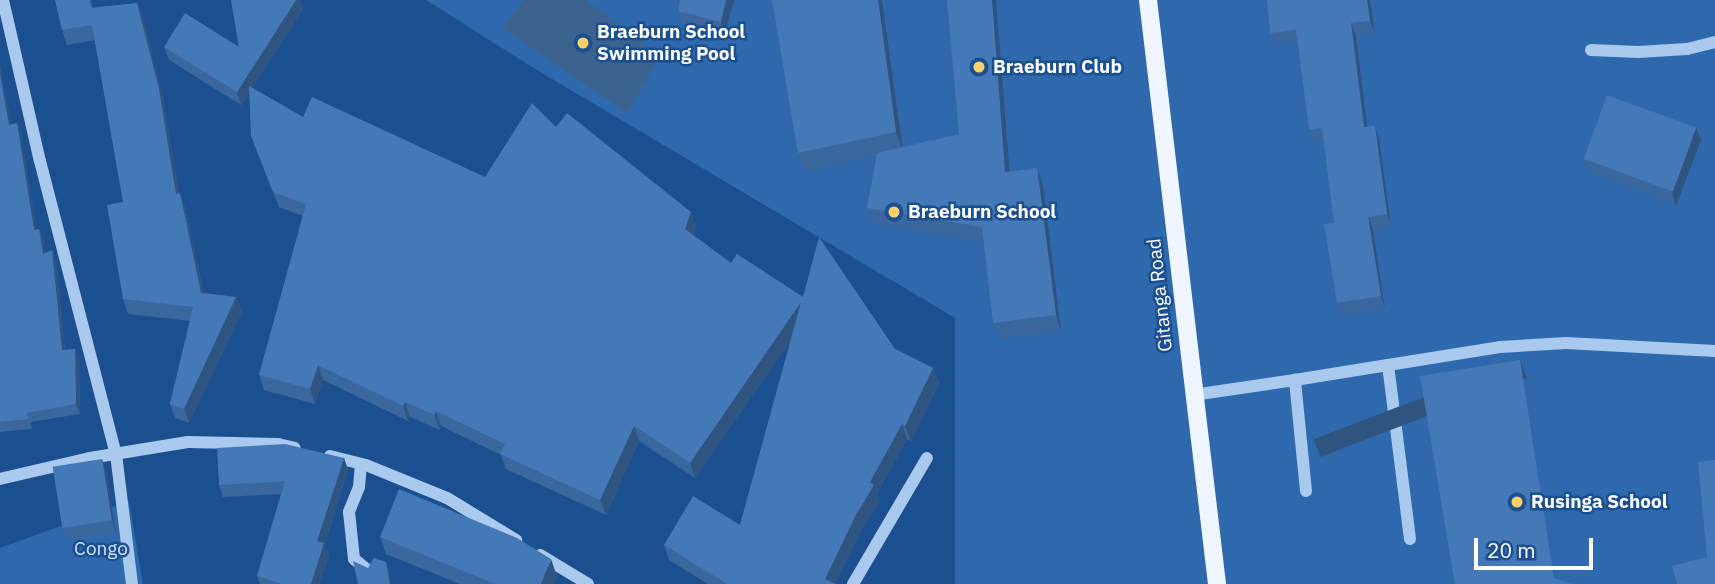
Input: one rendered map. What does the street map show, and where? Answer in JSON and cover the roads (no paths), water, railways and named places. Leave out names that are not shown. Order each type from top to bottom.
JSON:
[{"type":"main road","name":"Gitanga Road","points":[[1149,0],[1217,584]]},
{"type":"street","points":[[3,0],[40,161],[116,454],[132,584]]},
{"type":"street","points":[[1591,50],[1638,52],[1687,48],[1715,42]]},
{"type":"street","points":[[1193,395],[1500,347],[1566,342],[1715,351]]},
{"type":"street","points":[[1388,365],[1410,539]]},
{"type":"street","points":[[1295,380],[1306,491]]},
{"type":"street","points":[[0,479],[116,454],[188,442],[278,444],[361,464],[447,498],[588,584]]},
{"type":"street","points":[[853,584],[927,458]]},
{"type":"street","points":[[361,464],[359,487],[349,512],[354,559],[370,572]]},
{"type":"place","name":"Braeburn School Swimming Pool","points":[[583,43]]},
{"type":"place","name":"Braeburn Club","points":[[979,67]]},
{"type":"place","name":"Braeburn School","points":[[894,212]]},
{"type":"place","name":"Rusinga School","points":[[1517,502]]},
{"type":"park label","name":"Congo","points":[[101,549]]}]
